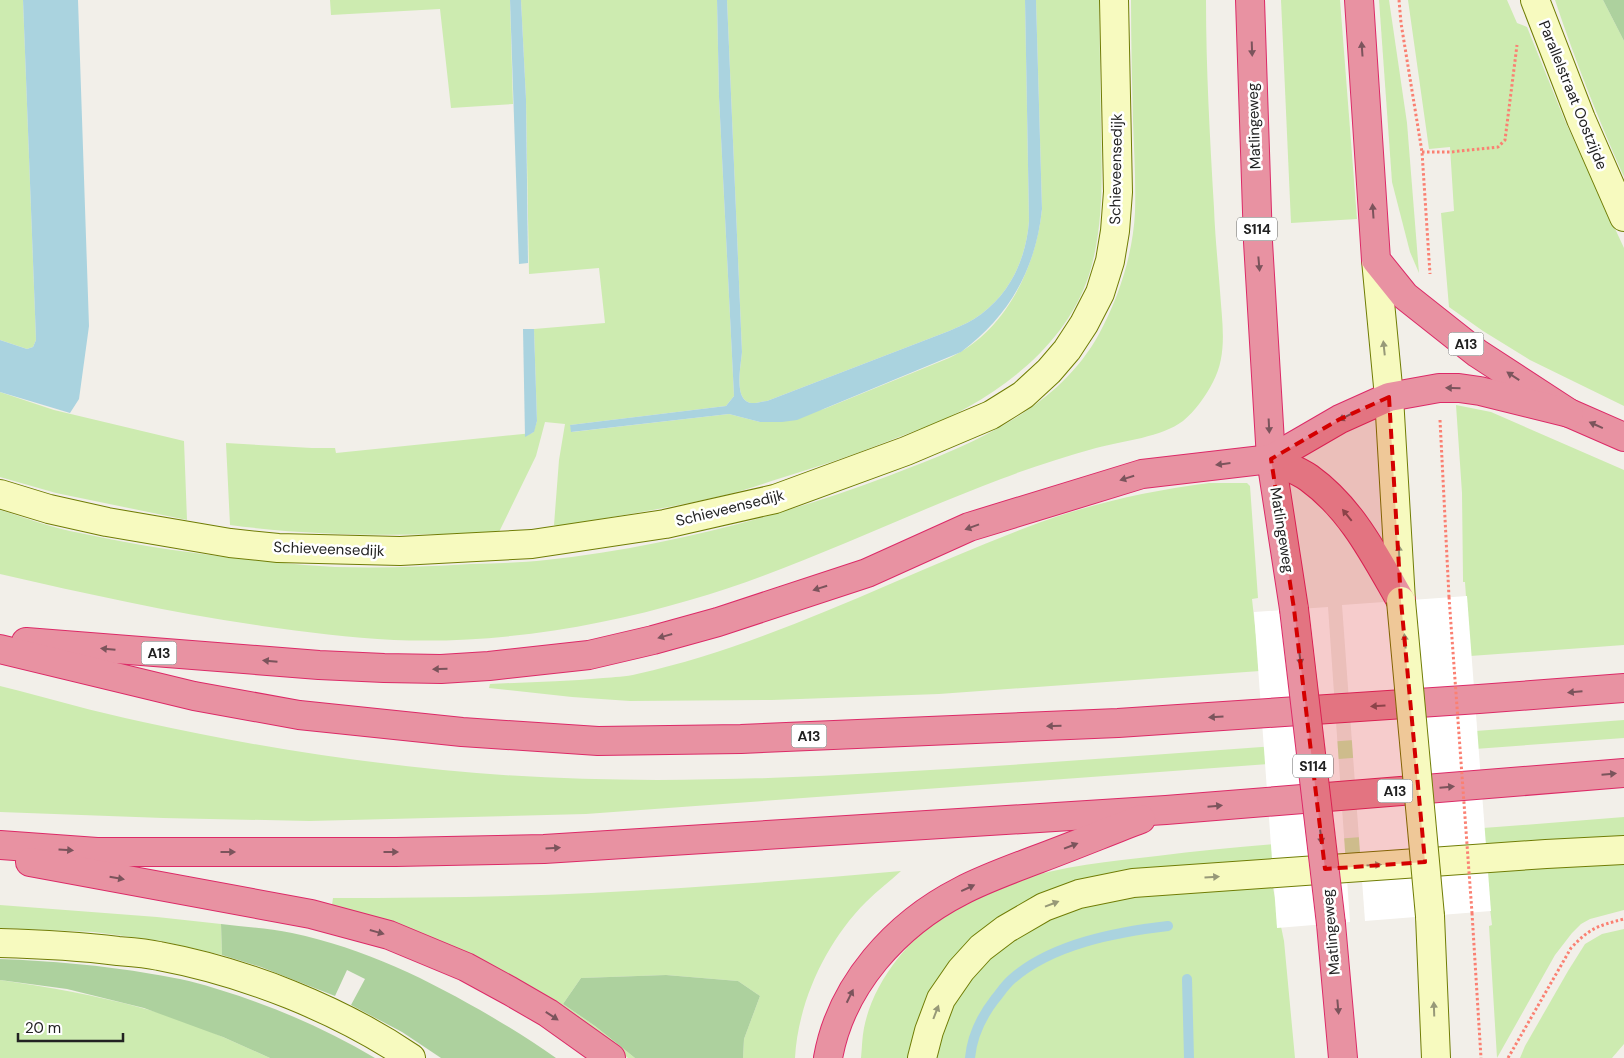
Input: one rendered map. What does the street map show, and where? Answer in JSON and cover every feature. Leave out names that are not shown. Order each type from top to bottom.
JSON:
[{"type":"highway","name":"Matlingeweg","points":[[1250,0],[1258,242],[1271,459],[1294,609],[1331,924],[1343,1058]]},
{"type":"highway","points":[[1359,0],[1376,260]]},
{"type":"highway","name":"A13","points":[[1376,260],[1405,296],[1478,353],[1569,413]]},
{"type":"highway","name":"A13","points":[[0,640],[319,665],[384,668],[441,669],[489,666],[589,655],[718,622],[866,573],[969,527],[1142,474],[1271,459],[1340,419],[1389,397],[1438,388],[1480,391],[1569,413],[1624,437]]},
{"type":"highway","points":[[1271,459],[1308,478],[1336,502],[1362,534],[1401,601]]},
{"type":"highway","name":"A13","points":[[0,649],[194,696],[299,715],[462,732],[598,741],[741,739],[1118,723],[1624,688]]},
{"type":"highway","name":"A13","points":[[0,845],[97,852],[396,852],[544,849],[1166,810],[1624,773]]},
{"type":"highway","name":"A13","points":[[828,1058],[831,1041],[856,985],[877,956],[897,934],[959,891],[993,876],[1166,810]]},
{"type":"highway","points":[[0,857],[311,914],[388,935],[466,967],[510,991],[548,1013],[611,1058]]},
{"type":"street","name":"Schieveensedijk","points":[[0,494],[48,509],[107,522],[230,543],[278,548],[400,551],[532,544],[666,524],[775,499],[906,451],[991,415],[1023,395],[1049,371],[1067,350],[1100,294],[1110,261],[1116,231],[1118,192],[1114,0]]},
{"type":"street","name":"Parallelstraat Oostzijde","points":[[1538,8],[1581,119],[1624,217]]},
{"type":"street","points":[[1376,260],[1389,397],[1401,601],[1430,916],[1436,1058]]},
{"type":"street","points":[[922,1058],[929,1031],[941,999],[961,970],[981,948],[1006,929],[1044,908],[1079,894],[1133,883],[1536,854],[1624,850]]},
{"type":"street","points":[[0,943],[72,946],[158,955],[217,969],[309,1002],[386,1041],[411,1058]]},
{"type":"path","points":[[1398,0],[1400,23],[1422,152],[1498,147],[1505,140],[1519,30],[1538,8]]},
{"type":"path","points":[[1449,597],[1481,1058]]},
{"type":"path","points":[[1508,1058],[1571,948],[1585,933],[1602,924],[1624,919]]},
{"type":"highlighted area","points":[[1389,397],[1401,601],[1425,862],[1325,869],[1294,609],[1271,459],[1340,419]]},
{"type":"green space","points":[[0,0],[23,0],[36,340],[33,347],[27,349],[0,340]]},
{"type":"green space","points":[[330,0],[510,0],[513,104],[451,108],[440,9],[331,15]]},
{"type":"green space","points":[[521,0],[717,0],[719,97],[734,396],[726,406],[570,425],[572,432],[729,414],[760,422],[824,409],[949,358],[969,347],[986,332],[1014,296],[1025,275],[1039,231],[1042,209],[1036,0],[1099,0],[1102,163],[1100,220],[1089,275],[1069,317],[1041,352],[1024,368],[988,395],[968,407],[938,422],[860,452],[739,492],[642,512],[558,526],[554,525],[559,460],[565,424],[545,422],[536,456],[499,532],[331,534],[230,525],[226,443],[335,448],[336,453],[533,433],[537,421],[534,329],[605,323],[599,268],[529,274],[526,99]]},
{"type":"green space","points":[[727,0],[1025,0],[1029,221],[1020,263],[1006,289],[986,310],[971,321],[949,331],[767,401],[755,403],[748,402],[743,398],[740,384],[742,352]]},
{"type":"green space","points":[[1131,0],[1206,0],[1210,130],[1223,338],[1218,371],[1207,393],[1192,413],[1174,426],[1153,435],[1096,448],[1048,462],[962,494],[769,574],[730,588],[618,619],[544,632],[432,641],[344,636],[262,626],[196,615],[0,574],[0,510],[40,523],[128,543],[201,554],[282,563],[335,567],[420,567],[527,562],[634,547],[764,517],[891,475],[980,438],[1035,405],[1059,385],[1081,361],[1099,334],[1119,290],[1128,259],[1135,212]]},
{"type":"green space","points":[[1281,0],[1340,0],[1357,219],[1291,223]]},
{"type":"green space","points":[[1379,0],[1389,0],[1407,123],[1419,273],[1410,252],[1392,182]]},
{"type":"green space","points":[[1408,0],[1507,0],[1517,23],[1527,27],[1565,121],[1624,248],[1624,406],[1530,360],[1449,307],[1441,213],[1454,211],[1450,147],[1429,149]]},
{"type":"green space","points":[[1555,0],[1603,0],[1624,41],[1624,177],[1587,89]]},
{"type":"green space","points":[[1603,0],[1624,0],[1624,41]]},
{"type":"green space","points":[[0,392],[54,410],[184,441],[187,520],[56,493],[0,477]]},
{"type":"green space","points":[[1456,405],[1491,412],[1624,470],[1624,645],[1470,656],[1465,582],[1463,582],[1462,493]]},
{"type":"green space","points":[[1209,483],[1247,483],[1250,486],[1258,598],[1252,599],[1260,671],[939,694],[772,700],[630,701],[489,688],[490,684],[629,676],[687,661],[785,628],[977,547],[1070,512],[1162,490]]},
{"type":"green space","points":[[0,686],[125,718],[293,751],[443,770],[585,779],[726,779],[868,774],[1087,760],[1624,720],[1624,738],[586,814],[309,821],[163,818],[0,812]]},
{"type":"green space","points":[[1624,817],[1624,840],[1527,845],[1012,913],[910,1058],[861,1058],[864,1028],[875,994],[905,949],[931,924],[945,914],[994,888],[1020,879],[1074,867],[1198,851]]},
{"type":"green space","points":[[1624,861],[1624,910],[1590,919],[1581,924],[1572,933],[1555,955],[1497,1058],[1489,926],[1492,925],[1485,867]]},
{"type":"green space","points":[[901,871],[870,898],[852,918],[838,935],[827,954],[808,995],[797,1037],[795,1058],[743,1058],[744,1039],[760,996],[738,981],[666,975],[581,978],[563,1004],[595,1026],[635,1058],[628,1058],[379,919],[332,905],[333,898],[591,893],[746,884]]},
{"type":"green space","points":[[1272,883],[1284,941],[1295,1058],[929,1058],[961,984],[1004,944],[1047,919],[1087,906],[1135,894]]},
{"type":"green space","points":[[0,905],[221,924],[222,955],[161,941],[94,932],[0,928]]},
{"type":"green space","points":[[221,924],[292,933],[319,939],[370,956],[420,978],[468,1003],[556,1058],[441,1058],[402,1032],[351,1005],[365,979],[347,970],[335,996],[261,967],[222,955]]},
{"type":"green space","points":[[1624,929],[1624,1044],[1612,1058],[1520,1058],[1525,1046],[1585,944],[1602,934]]},
{"type":"green space","points":[[0,959],[95,966],[189,981],[237,995],[285,1013],[331,1034],[375,1058],[270,1058],[223,1037],[144,1008],[67,989],[0,980]]},
{"type":"green space","points":[[666,975],[738,981],[760,996],[744,1039],[743,1058],[635,1058],[595,1026],[563,1004],[581,978]]},
{"type":"green space","points":[[0,980],[124,1003],[175,1018],[207,1030],[270,1058],[0,1058]]},
{"type":"water","points":[[23,0],[78,0],[89,326],[79,399],[70,413],[0,392],[0,340],[27,349],[33,347],[36,340]]},
{"type":"water","points":[[510,0],[521,0],[526,99],[528,263],[519,264]]},
{"type":"water","points":[[717,0],[727,0],[742,352],[740,384],[743,398],[748,402],[767,401],[949,331],[971,321],[986,310],[1006,289],[1020,263],[1029,221],[1025,0],[1036,0],[1042,209],[1034,252],[1017,290],[1006,307],[978,338],[961,352],[797,420],[760,422],[729,414],[571,432],[570,425],[726,406],[734,396],[719,97]]},
{"type":"water","points":[[523,329],[534,329],[537,421],[534,432],[525,437]]},
{"type":"pier","points":[[1467,596],[1491,911],[1365,921],[1342,605]]},
{"type":"pier","points":[[1328,607],[1350,922],[1277,928],[1254,612]]},
{"type":"waterway","points":[[970,1058],[975,1034],[985,1013],[1007,984],[1028,967],[1065,948],[1085,942],[1106,936],[1168,926]]},
{"type":"waterway","points":[[1187,979],[1189,1058]]}]
